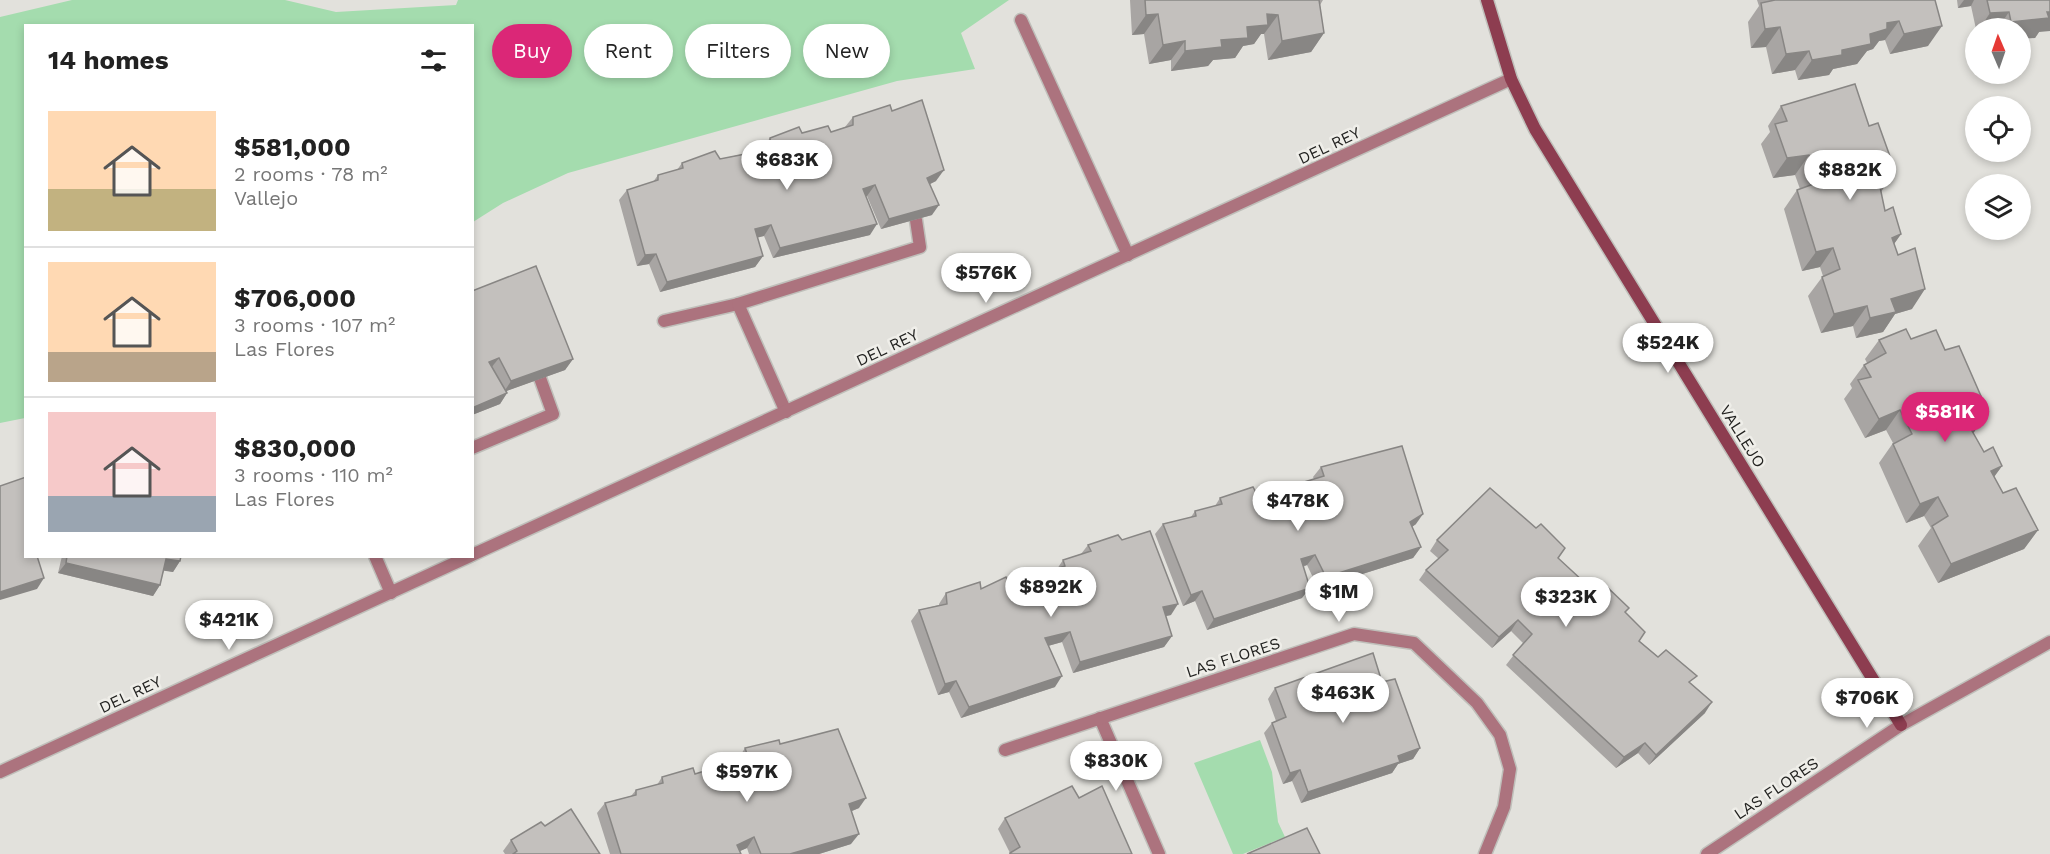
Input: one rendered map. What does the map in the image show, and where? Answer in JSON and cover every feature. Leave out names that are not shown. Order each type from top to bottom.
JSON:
[{"type":"street","name":"VALLEJO","points":[[1487,0],[1511,80],[1535,129],[1901,725]]},
{"type":"street","points":[[1021,20],[1128,255]]},
{"type":"street","name":"DEL REY","points":[[474,555],[1511,80]]},
{"type":"street","points":[[664,321],[738,304],[920,247],[916,220]]},
{"type":"street","points":[[738,304],[786,412]]},
{"type":"street","points":[[474,447],[553,414],[540,378]]},
{"type":"street","points":[[376,558],[391,592]]},
{"type":"street","name":"DEL REY","points":[[0,772],[467,558]]},
{"type":"street","name":"LAS FLORES","points":[[1005,750],[1354,634],[1414,643],[1477,703],[1500,735],[1510,768],[1504,807],[1485,854]]},
{"type":"street","name":"LAS FLORES","points":[[1707,854],[1901,725],[2050,642]]},
{"type":"street","points":[[1100,718],[1159,854]]},
{"type":"green space","points":[[72,0],[285,0],[336,12],[456,5],[458,0],[1009,0],[961,33],[975,69],[897,81],[568,173],[503,203],[474,221],[474,24],[24,24],[24,418],[0,423],[0,17]]},
{"type":"green space","points":[[1260,740],[1272,772],[1278,822],[1285,837],[1243,854],[1233,854],[1194,763]]},
{"type":"building","points":[[1145,0],[1319,0],[1324,33],[1282,41],[1278,15],[1267,14],[1268,25],[1247,27],[1248,38],[1221,40],[1222,47],[1185,51],[1185,41],[1163,45],[1158,14],[1146,15]]},
{"type":"building","points":[[1775,0],[1935,0],[1942,26],[1904,34],[1899,21],[1887,23],[1887,29],[1870,34],[1871,44],[1842,50],[1842,55],[1812,60],[1809,51],[1786,54],[1780,27],[1765,29],[1761,3]]},
{"type":"building","points":[[1987,0],[2050,0],[2050,12],[2047,12],[2049,18],[2031,20],[2031,18],[2010,18],[2009,12],[1990,13]]},
{"type":"building","points":[[1855,84],[1869,126],[1878,123],[1892,162],[1880,164],[1885,186],[1880,187],[1885,211],[1893,207],[1901,234],[1892,238],[1898,255],[1915,248],[1925,289],[1891,299],[1896,312],[1870,318],[1867,306],[1834,314],[1822,277],[1840,269],[1833,248],[1816,252],[1797,190],[1819,182],[1809,155],[1787,158],[1775,124],[1787,121],[1781,106]]},
{"type":"building","points":[[922,100],[944,170],[927,178],[939,205],[889,219],[875,185],[863,189],[877,224],[780,248],[771,225],[755,229],[763,256],[667,282],[656,254],[645,255],[627,190],[658,180],[658,175],[683,168],[682,163],[715,151],[720,159],[771,149],[770,138],[799,127],[802,133],[828,126],[831,132],[853,125],[853,117],[890,105],[892,111]]},
{"type":"building","points":[[536,266],[573,359],[511,381],[499,358],[489,362],[507,393],[474,407],[474,290]]},
{"type":"building","points":[[1906,329],[1911,339],[1936,330],[1945,350],[1959,346],[1984,403],[1971,411],[1979,425],[1971,429],[1984,452],[1993,447],[2002,466],[1991,471],[2003,493],[2016,488],[2038,530],[1951,564],[1932,526],[1948,516],[1938,497],[1920,504],[1893,444],[1912,434],[1900,410],[1879,419],[1858,380],[1871,377],[1864,365],[1886,353],[1879,340]]},
{"type":"building","points":[[1402,446],[1423,514],[1410,522],[1421,547],[1326,577],[1315,555],[1301,559],[1310,588],[1214,619],[1202,591],[1191,595],[1163,524],[1196,516],[1195,511],[1222,504],[1220,498],[1253,487],[1258,496],[1324,476],[1321,467]]},
{"type":"building","points":[[24,478],[24,558],[38,558],[44,578],[0,592],[0,486]]},
{"type":"building","points":[[1490,488],[1536,528],[1541,524],[1565,548],[1558,558],[1597,594],[1607,587],[1629,608],[1625,612],[1645,632],[1639,641],[1658,657],[1666,650],[1697,676],[1689,682],[1712,702],[1656,755],[1645,743],[1624,757],[1513,655],[1532,634],[1518,620],[1499,637],[1426,570],[1448,550],[1437,540]]},
{"type":"building","points":[[1150,531],[1178,604],[1163,607],[1172,636],[1080,662],[1070,632],[1045,638],[1062,676],[969,707],[956,681],[945,684],[919,610],[947,604],[946,593],[980,582],[981,589],[1006,577],[1009,583],[1065,566],[1063,560],[1091,551],[1088,545],[1118,535],[1122,540]]},
{"type":"building","points":[[67,558],[181,558],[180,561],[166,559],[160,585],[66,563]]},
{"type":"building","points":[[1373,653],[1382,682],[1395,679],[1420,748],[1398,756],[1400,762],[1308,792],[1300,770],[1290,773],[1272,723],[1286,717],[1275,688]]},
{"type":"building","points":[[838,729],[866,798],[849,804],[859,834],[790,854],[761,854],[754,837],[737,845],[741,854],[621,854],[605,803],[636,795],[636,790],[663,783],[662,777],[693,768],[695,774],[748,757],[745,748],[779,740],[780,744]]},
{"type":"building","points":[[1072,786],[1079,798],[1102,786],[1132,854],[1010,854],[1020,847],[1005,818]]},
{"type":"building","points":[[571,809],[600,854],[513,854],[517,851],[511,840],[541,822],[545,826]]},
{"type":"building","points":[[1307,828],[1320,854],[1247,854]]}]
